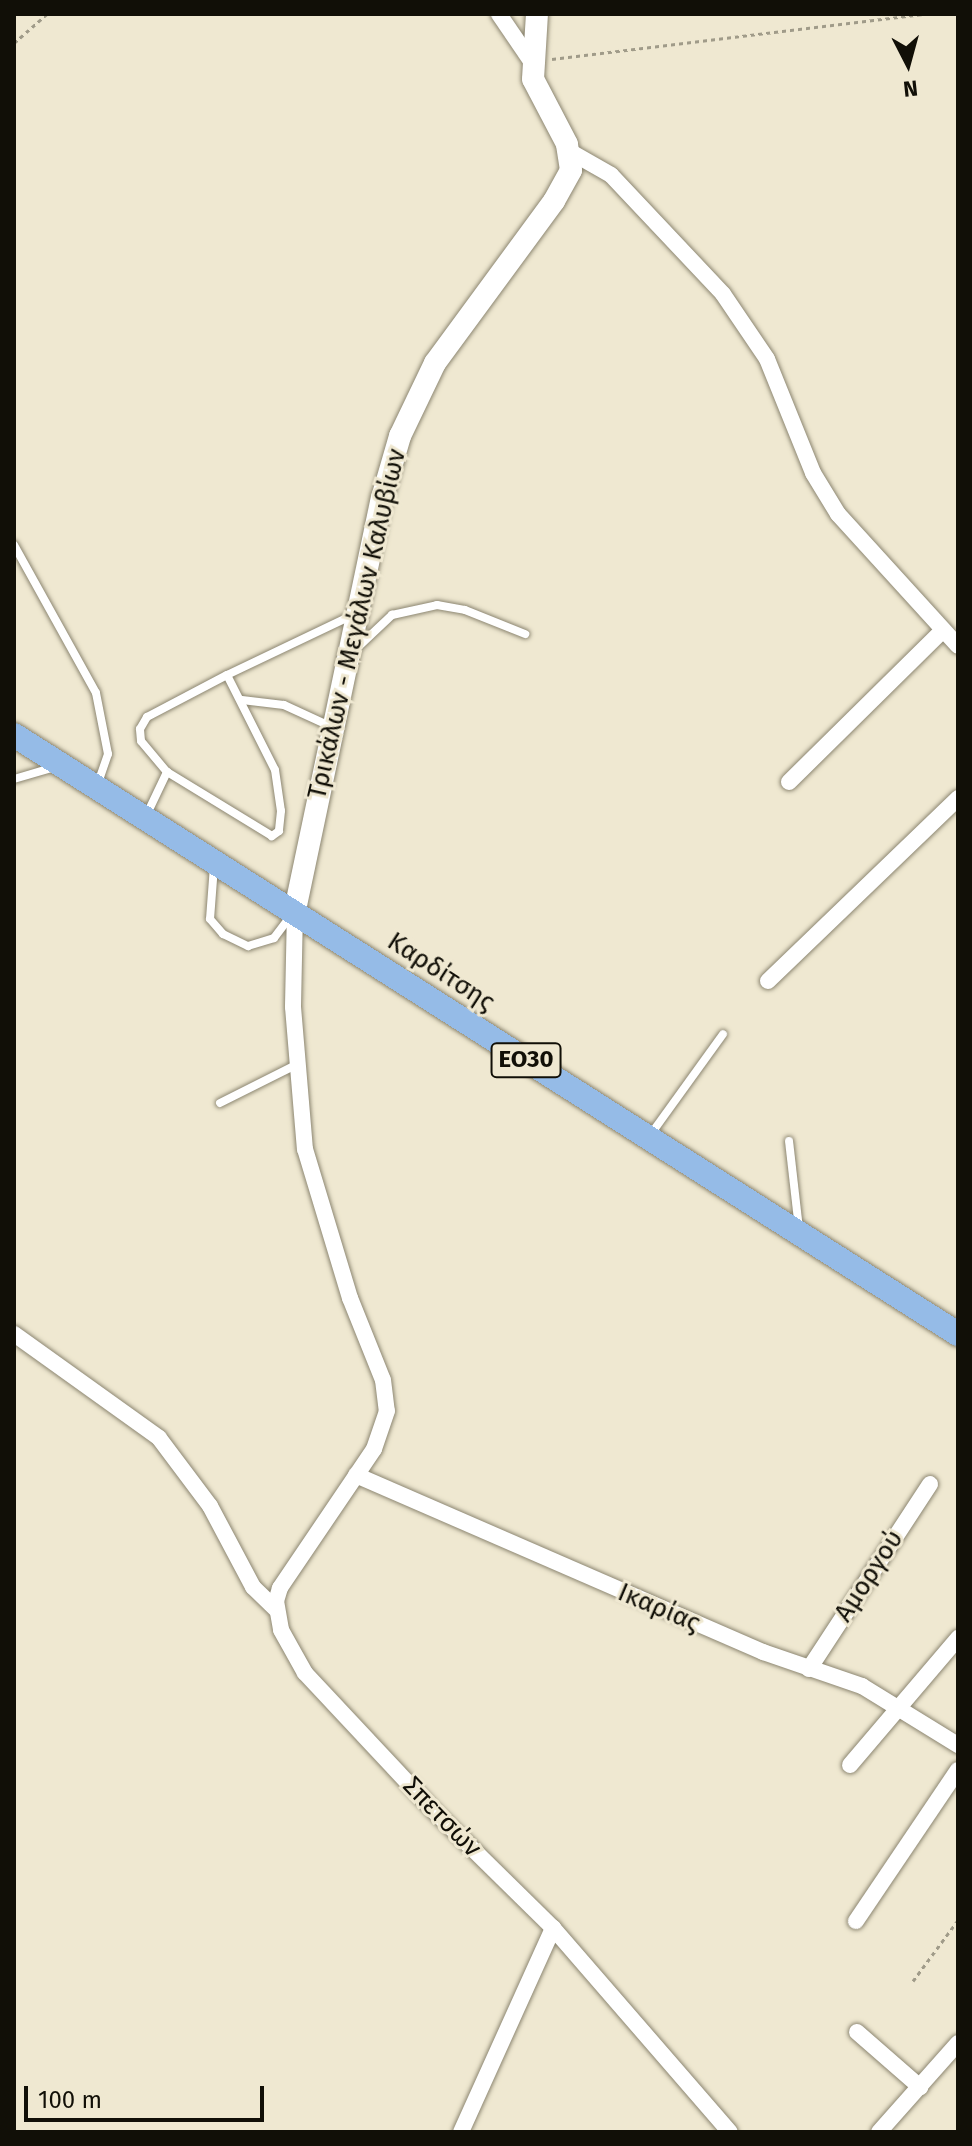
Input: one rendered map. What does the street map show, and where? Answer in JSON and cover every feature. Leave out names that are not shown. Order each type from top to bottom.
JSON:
[{"type":"main road","name":"Καρδίτσης","points":[[14,735],[295,910],[958,1334]]},
{"type":"street","points":[[499,14],[531,61]]},
{"type":"street","points":[[537,14],[531,61],[538,95],[569,151],[611,175],[723,294],[767,359],[813,473],[838,514],[958,646]]},
{"type":"street","name":"Τρικάλων - Μεγάλων Καλυβίων","points":[[295,910],[386,481],[410,410],[450,341],[562,190],[572,165],[569,151]]},
{"type":"street","points":[[789,782],[942,631]]},
{"type":"street","points":[[768,981],[958,798]]},
{"type":"street","points":[[14,1334],[159,1438],[210,1506],[253,1587],[277,1610],[290,1572],[356,1475],[385,1424],[385,1396],[310,1171],[296,1065],[295,910]]},
{"type":"street","name":"Ικαρίας","points":[[356,1475],[809,1669],[862,1686],[958,1745]]},
{"type":"street","name":"Αμοργού","points":[[809,1669],[930,1484]]},
{"type":"street","name":"Σπετσών","points":[[277,1610],[290,1651],[305,1673],[553,1928],[730,2132]]},
{"type":"street","points":[[850,1765],[958,1638]]},
{"type":"street","points":[[856,1921],[958,1770]]},
{"type":"street","points":[[461,2132],[553,1928]]},
{"type":"street","points":[[857,2032],[920,2087]]},
{"type":"street","points":[[879,2132],[958,2043]]},
{"type":"lane","points":[[14,545],[101,708],[108,754],[95,787]]},
{"type":"lane","points":[[346,664],[371,629],[406,610],[437,605],[465,610],[525,634]]},
{"type":"lane","points":[[227,675],[242,700],[278,781],[279,831],[264,835],[167,772],[141,741],[140,729],[147,717],[227,675],[357,613]]},
{"type":"lane","points":[[242,700],[284,705],[333,727]]},
{"type":"lane","points":[[14,779],[61,765]]},
{"type":"lane","points":[[145,818],[167,772]]},
{"type":"lane","points":[[215,860],[209,909],[223,934],[248,946],[274,938],[295,910]]},
{"type":"lane","points":[[649,1138],[723,1034]]},
{"type":"lane","points":[[220,1103],[296,1065]]},
{"type":"lane","points":[[789,1141],[799,1234]]},
{"type":"path","points":[[14,43],[47,14]]},
{"type":"path","points":[[531,61],[925,14]]},
{"type":"path","points":[[913,1981],[958,1920]]}]
